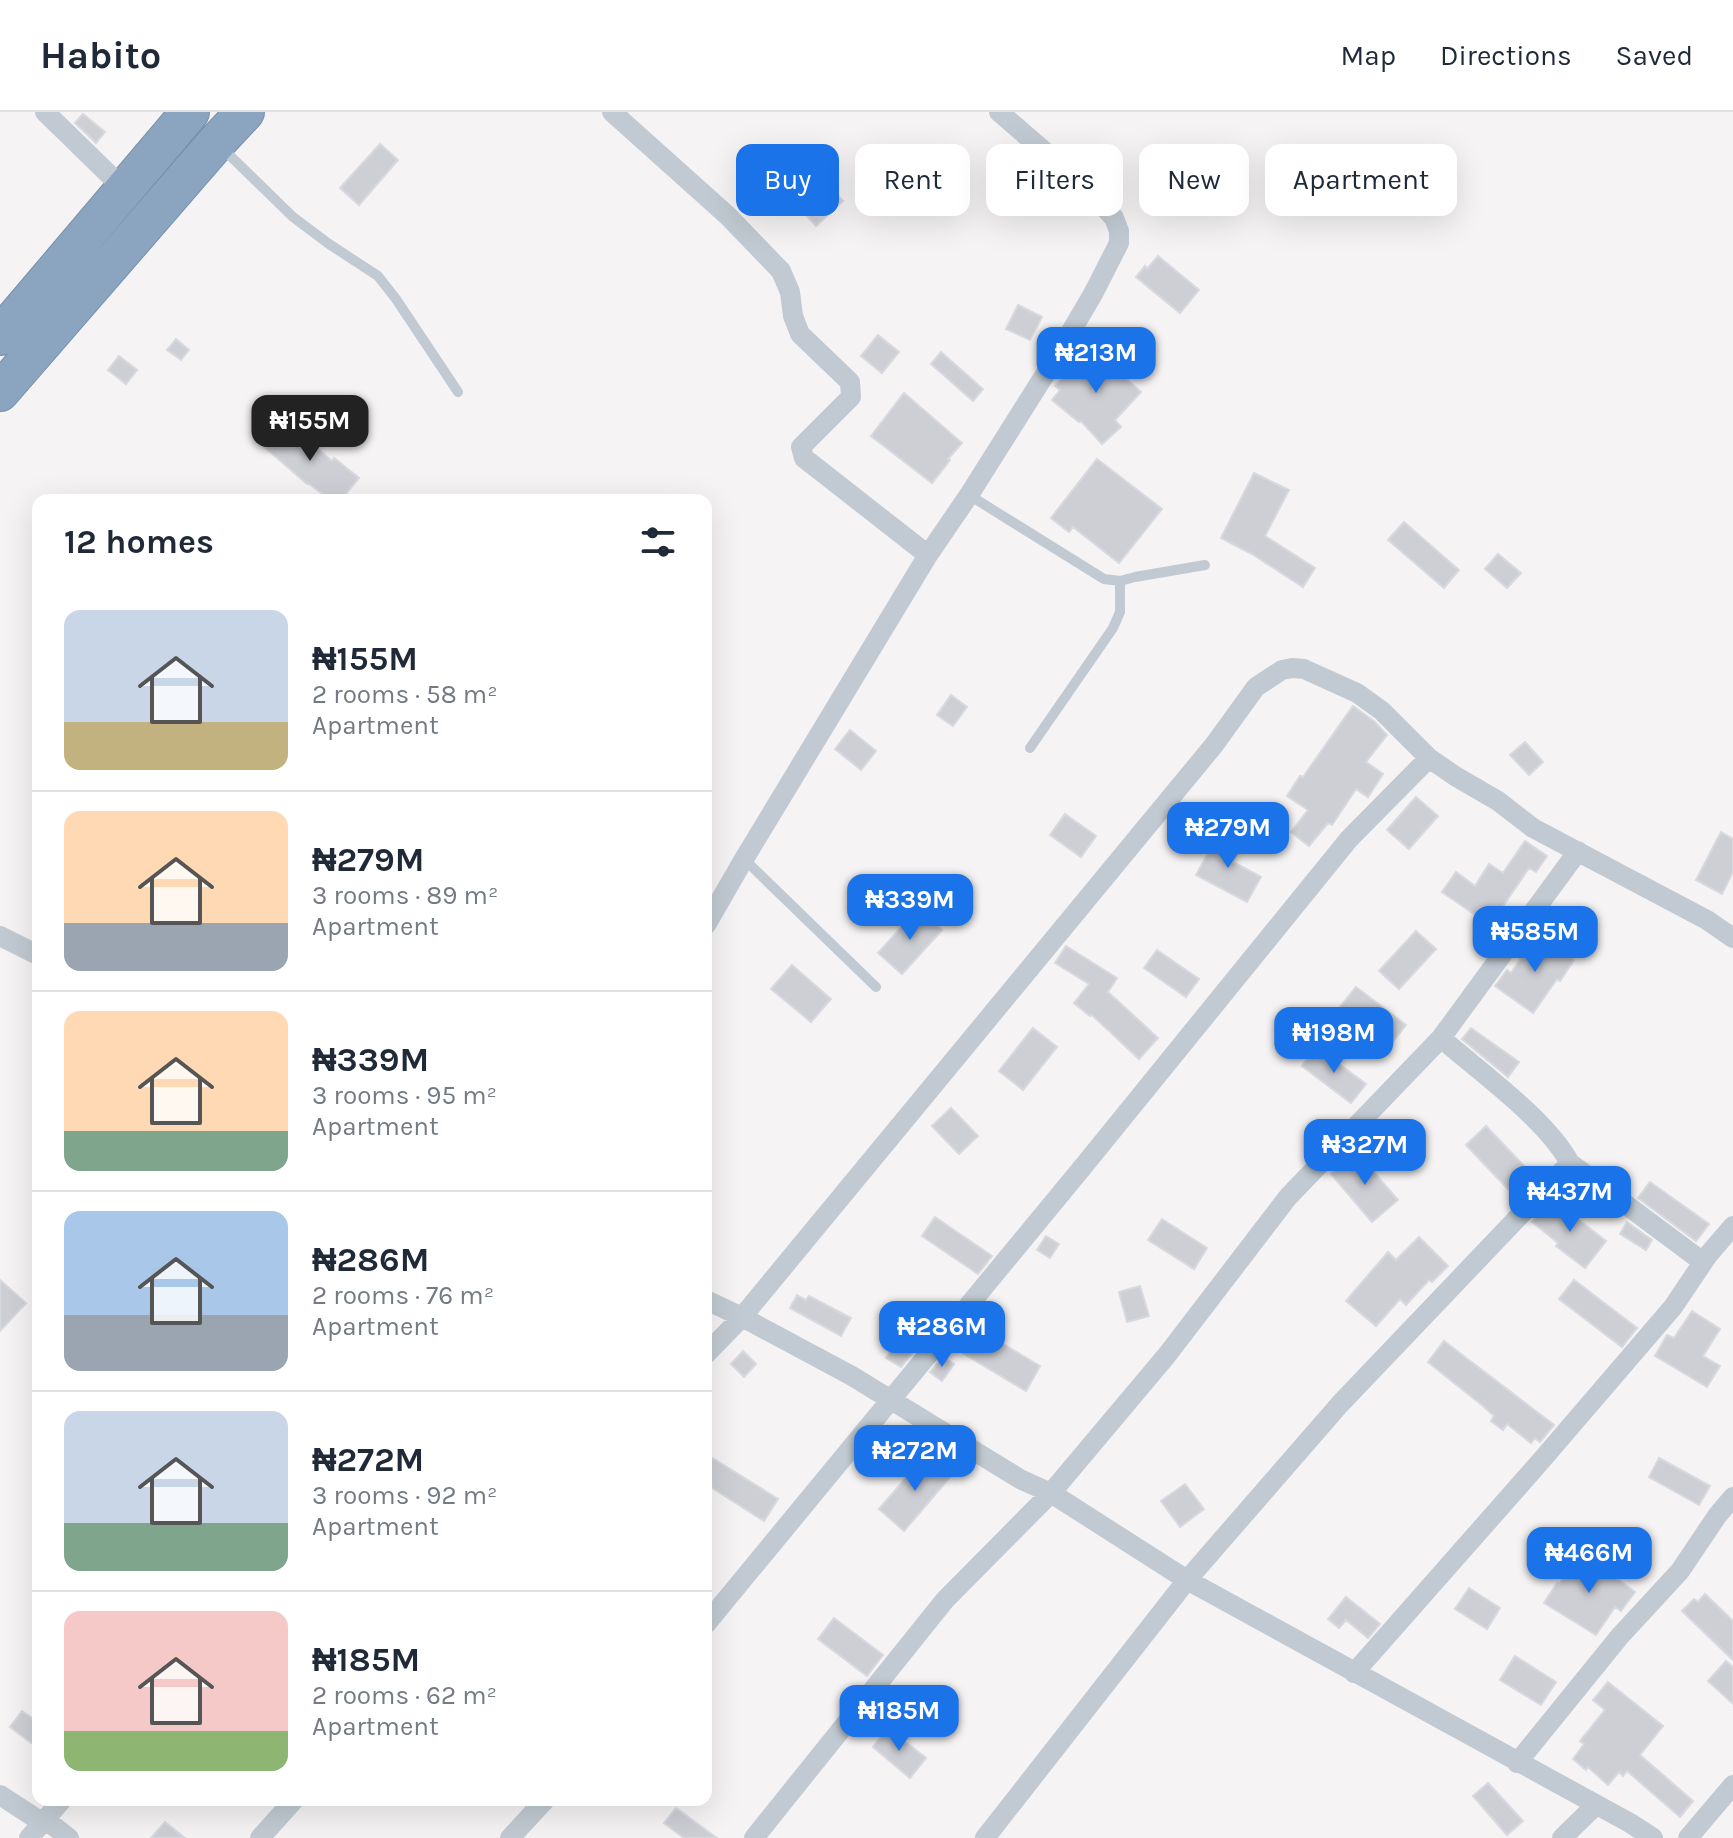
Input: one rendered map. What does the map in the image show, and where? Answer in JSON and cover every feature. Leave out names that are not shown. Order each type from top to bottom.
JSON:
[{"type":"highway","points":[[0,336],[190,112]]},
{"type":"highway","points":[[0,392],[245,112]]},
{"type":"street","points":[[45,112],[125,190]]},
{"type":"street","points":[[612,112],[728,216],[781,271],[790,292],[793,316],[800,334],[850,382],[851,397],[806,440],[801,447],[804,458],[928,555]]},
{"type":"street","points":[[712,915],[928,555],[1056,357],[1119,243],[1114,218],[1087,188],[999,112]]},
{"type":"street","points":[[712,1348],[742,1317],[1214,745],[1256,687],[1282,670],[1304,669],[1357,693],[1382,711],[1429,758],[1498,801],[1533,828],[1707,920],[1733,938]]},
{"type":"street","points":[[712,1617],[1349,839],[1429,758]]},
{"type":"street","points":[[754,1838],[945,1600],[1051,1493],[1167,1355],[1288,1197],[1441,1038],[1578,851]]},
{"type":"street","points":[[0,936],[32,952]]},
{"type":"street","points":[[1441,1038],[1549,1134],[1570,1163],[1703,1262]]},
{"type":"street","points":[[985,1838],[1187,1580],[1340,1404],[1570,1163]]},
{"type":"street","points":[[1354,1673],[1673,1307],[1703,1262],[1733,1226]]},
{"type":"street","points":[[712,1303],[852,1376],[1020,1479],[1051,1493],[1187,1580],[1653,1838]]},
{"type":"street","points":[[1517,1763],[1620,1636],[1680,1571],[1733,1497]]},
{"type":"street","points":[[1688,1838],[1733,1785]]},
{"type":"street","points":[[0,1795],[39,1827],[69,1838]]},
{"type":"street","points":[[1562,1838],[1596,1805]]},
{"type":"street","points":[[39,1827],[57,1806]]},
{"type":"street","points":[[260,1838],[289,1806]]},
{"type":"street","points":[[510,1838],[539,1806]]},
{"type":"lane","points":[[216,143],[293,217],[378,276],[458,392]]},
{"type":"lane","points":[[969,495],[1104,579],[1120,581],[1205,565]]},
{"type":"lane","points":[[1030,748],[1113,628],[1120,612],[1120,581]]},
{"type":"lane","points":[[744,859],[876,987]]},
{"type":"building","points":[[83,114],[105,132],[96,143],[75,123]]},
{"type":"building","points":[[380,144],[398,160],[359,205],[340,188]]},
{"type":"building","points":[[807,216],[827,216],[816,226]]},
{"type":"building","points":[[1158,256],[1199,290],[1180,313],[1136,277]]},
{"type":"building","points":[[1018,305],[1042,317],[1030,340],[1006,329]]},
{"type":"building","points":[[878,335],[899,352],[882,373],[861,356]]},
{"type":"building","points":[[176,339],[189,350],[181,360],[167,350]]},
{"type":"building","points":[[1091,347],[1141,392],[1115,420],[1121,427],[1102,444],[1081,421],[1052,400],[1060,390],[1055,386]]},
{"type":"building","points":[[941,352],[983,389],[973,401],[931,364]]},
{"type":"building","points":[[119,356],[137,370],[126,384],[108,370]]},
{"type":"building","points":[[904,393],[962,443],[932,483],[871,436]]},
{"type":"building","points":[[284,420],[332,461],[334,458],[359,478],[346,494],[322,494],[262,445]]},
{"type":"building","points":[[1097,459],[1162,509],[1119,563],[1073,527],[1069,532],[1051,518]]},
{"type":"building","points":[[1254,473],[1289,490],[1265,536],[1315,568],[1303,587],[1221,538]]},
{"type":"building","points":[[1404,522],[1459,570],[1444,588],[1388,540]]},
{"type":"building","points":[[1498,554],[1521,573],[1507,588],[1485,569]]},
{"type":"building","points":[[951,695],[967,707],[953,726],[937,715]]},
{"type":"building","points":[[1353,706],[1387,735],[1366,762],[1383,774],[1368,797],[1356,789],[1332,825],[1328,823],[1309,846],[1291,832],[1308,810],[1287,796]]},
{"type":"building","points":[[850,730],[876,751],[861,770],[835,749]]},
{"type":"building","points":[[1525,742],[1543,762],[1529,775],[1510,755]]},
{"type":"building","points":[[1416,797],[1438,816],[1409,849],[1387,830]]},
{"type":"building","points":[[1065,814],[1096,836],[1081,857],[1050,835]]},
{"type":"building","points":[[1721,832],[1733,839],[1733,872],[1722,894],[1696,880]]},
{"type":"building","points":[[1218,835],[1240,848],[1233,862],[1261,877],[1247,902],[1196,875]]},
{"type":"building","points":[[1525,841],[1547,856],[1536,872],[1529,868],[1490,925],[1442,892],[1456,872],[1475,886],[1489,864],[1503,873]]},
{"type":"building","points":[[918,909],[942,930],[902,974],[878,953]]},
{"type":"building","points":[[1416,931],[1436,949],[1399,989],[1379,971]]},
{"type":"building","points":[[1536,935],[1574,960],[1533,1013],[1495,986],[1507,970],[1511,973]]},
{"type":"building","points":[[1066,946],[1117,978],[1108,992],[1158,1038],[1139,1059],[1092,1015],[1074,1003],[1089,984],[1055,963]]},
{"type":"building","points":[[1157,950],[1199,979],[1186,997],[1144,968]]},
{"type":"building","points":[[792,965],[831,999],[811,1022],[771,989]]},
{"type":"building","points":[[1356,987],[1406,1025],[1390,1045],[1340,1007]]},
{"type":"building","points":[[1033,1028],[1057,1047],[1023,1090],[999,1071]]},
{"type":"building","points":[[1471,1028],[1519,1062],[1508,1077],[1462,1039]]},
{"type":"building","points":[[1316,1047],[1366,1084],[1351,1103],[1302,1066]]},
{"type":"building","points":[[951,1108],[978,1136],[959,1154],[932,1126]]},
{"type":"building","points":[[1486,1126],[1528,1170],[1508,1189],[1466,1145]]},
{"type":"building","points":[[1357,1153],[1398,1200],[1372,1222],[1331,1174]]},
{"type":"building","points":[[1650,1182],[1709,1224],[1696,1241],[1638,1198]]},
{"type":"building","points":[[1553,1200],[1606,1241],[1585,1268],[1532,1222]]},
{"type":"building","points":[[935,1217],[992,1256],[978,1274],[922,1236]]},
{"type":"building","points":[[1162,1219],[1207,1248],[1194,1269],[1148,1240]]},
{"type":"building","points":[[1627,1222],[1652,1240],[1646,1250],[1620,1234]]},
{"type":"building","points":[[1046,1236],[1059,1244],[1050,1258],[1037,1250]]},
{"type":"building","points":[[1419,1237],[1448,1266],[1432,1282],[1429,1280],[1406,1305],[1400,1299],[1376,1326],[1346,1301],[1388,1252],[1396,1260]]},
{"type":"building","points":[[0,1280],[26,1303],[0,1331]]},
{"type":"building","points":[[1574,1280],[1637,1328],[1622,1347],[1559,1299]]},
{"type":"building","points":[[1140,1286],[1149,1316],[1127,1322],[1119,1292]]},
{"type":"building","points":[[797,1295],[806,1300],[809,1296],[851,1318],[841,1336],[790,1308]]},
{"type":"building","points":[[921,1306],[940,1318],[901,1367],[886,1358]]},
{"type":"building","points":[[1692,1311],[1720,1329],[1703,1356],[1720,1366],[1707,1387],[1655,1356],[1667,1335],[1674,1338]]},
{"type":"building","points":[[978,1329],[1040,1366],[1026,1391],[959,1351],[968,1336],[973,1338]]},
{"type":"building","points":[[1444,1341],[1554,1425],[1540,1442],[1535,1438],[1531,1443],[1507,1424],[1503,1430],[1491,1421],[1494,1416],[1483,1406],[1428,1362]]},
{"type":"building","points":[[743,1351],[756,1364],[744,1377],[731,1364]]},
{"type":"building","points":[[943,1357],[954,1364],[942,1381],[930,1372]]},
{"type":"building","points":[[926,1455],[951,1476],[904,1531],[879,1509]]},
{"type":"building","points":[[712,1458],[778,1499],[764,1521],[712,1488]]},
{"type":"building","points":[[1659,1458],[1710,1486],[1699,1505],[1649,1477]]},
{"type":"building","points":[[1185,1484],[1204,1509],[1180,1527],[1161,1501]]},
{"type":"building","points":[[1582,1553],[1635,1592],[1621,1611],[1615,1607],[1596,1635],[1544,1603]]},
{"type":"building","points":[[1469,1588],[1500,1608],[1487,1629],[1455,1609]]},
{"type":"building","points":[[1705,1594],[1733,1621],[1733,1660],[1682,1611],[1694,1599],[1698,1602]]},
{"type":"building","points":[[1346,1597],[1380,1624],[1368,1638],[1346,1620],[1339,1628],[1328,1619]]},
{"type":"building","points":[[834,1618],[883,1655],[867,1676],[818,1639]]},
{"type":"building","points":[[1515,1656],[1556,1682],[1541,1705],[1500,1680]]},
{"type":"building","points":[[1726,1661],[1733,1667],[1733,1704],[1708,1681]]},
{"type":"building","points":[[1608,1682],[1663,1726],[1640,1755],[1693,1801],[1680,1817],[1627,1771],[1623,1776],[1619,1772],[1608,1785],[1588,1767],[1586,1770],[1573,1759],[1584,1744],[1580,1741],[1605,1710],[1593,1700]]},
{"type":"building","points":[[22,1711],[32,1718],[32,1744],[10,1727]]},
{"type":"building","points":[[888,1728],[926,1758],[910,1778],[873,1747]]},
{"type":"building","points":[[1488,1783],[1523,1821],[1507,1835],[1473,1796]]},
{"type":"building","points":[[676,1808],[717,1838],[684,1838],[664,1823]]},
{"type":"building","points":[[165,1822],[185,1838],[151,1838]]}]
